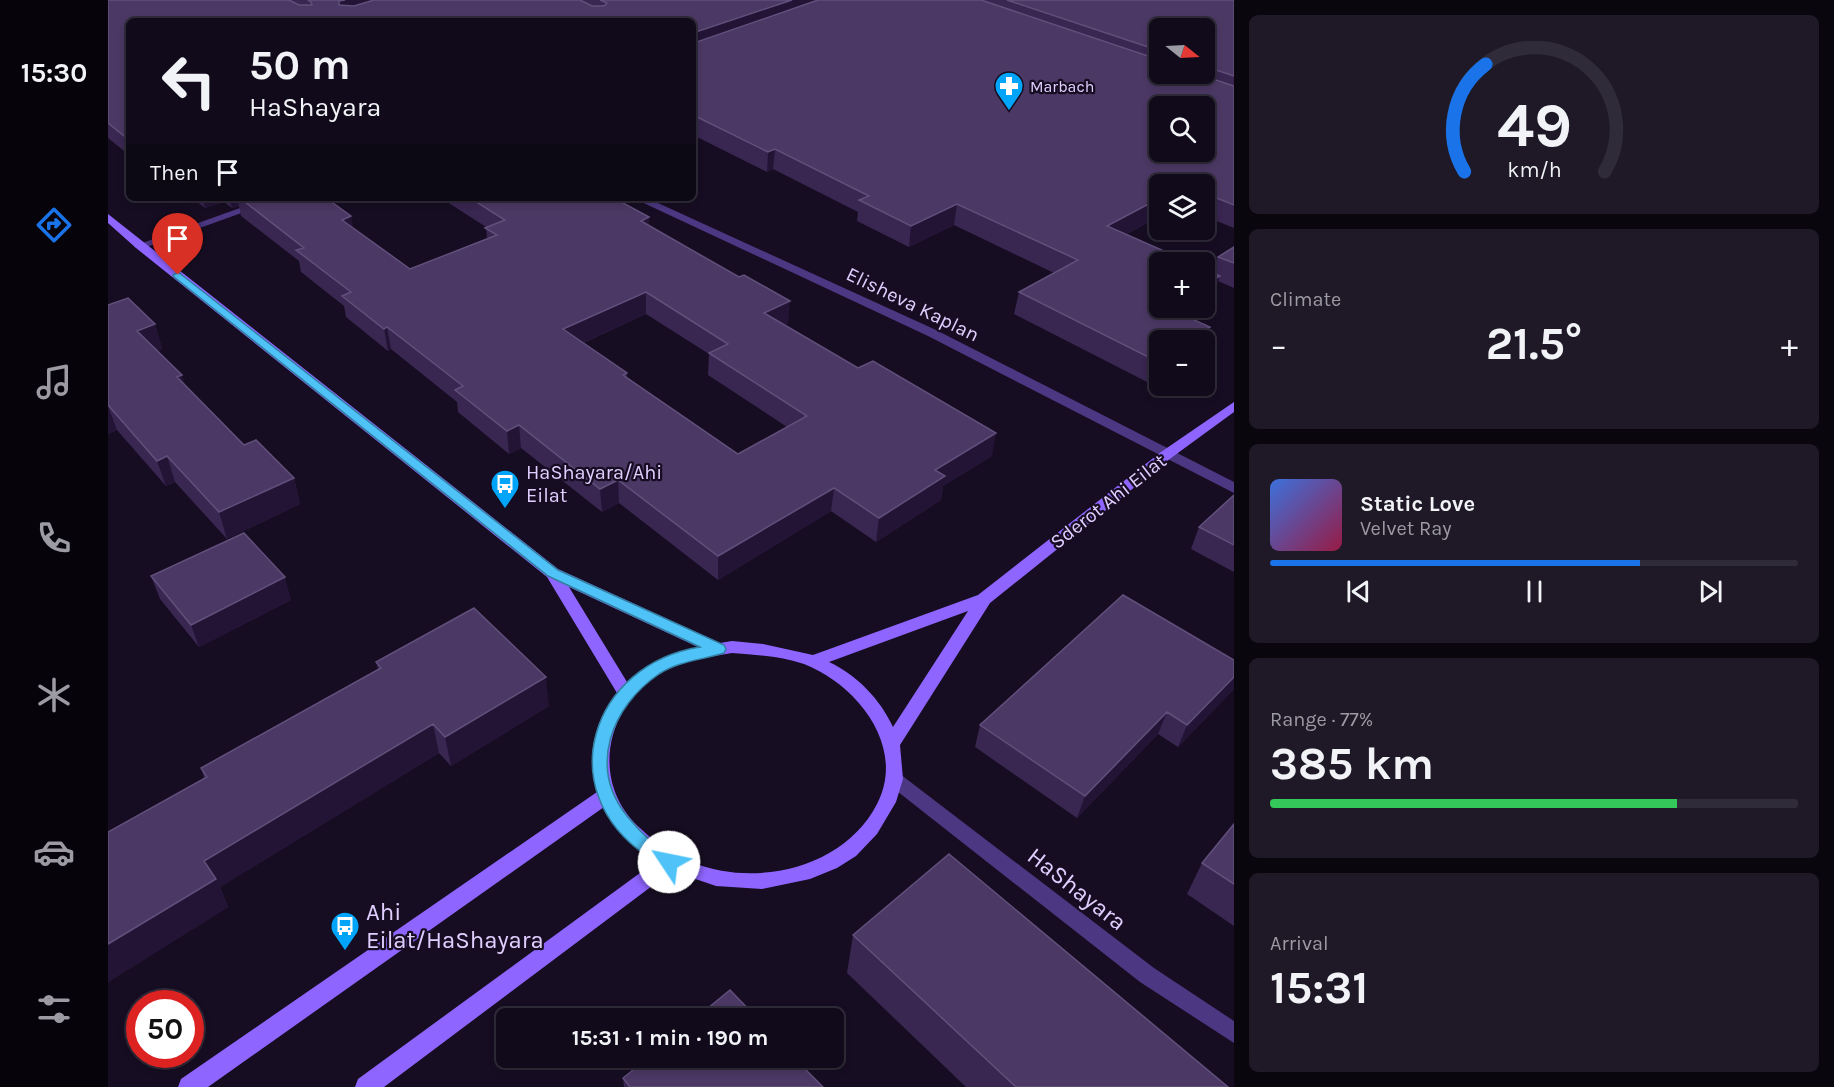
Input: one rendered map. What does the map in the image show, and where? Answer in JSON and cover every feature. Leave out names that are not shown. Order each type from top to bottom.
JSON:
[{"type":"main road","points":[[108,217],[140,246],[553,573],[718,649]]},
{"type":"main road","name":"Sderot Ahi Eilat","points":[[814,662],[984,599],[1166,455],[1234,406]]},
{"type":"main road","points":[[553,573],[625,693]]},
{"type":"main road","name":"Sderot Ahi Eilat","points":[[891,743],[984,599]]},
{"type":"main road","points":[[732,646],[774,650],[814,662],[849,682],[876,711],[891,743],[894,779],[882,815],[855,847],[815,871],[768,881],[716,879],[669,862],[642,844],[621,820],[606,795],[599,759],[606,724],[625,693],[655,669],[691,654],[732,646]]},
{"type":"main road","points":[[189,1087],[606,795]]},
{"type":"main road","points":[[366,1087],[669,862]]},
{"type":"street","points":[[140,246],[270,201]]},
{"type":"street","name":"Elisheva Kaplan","points":[[645,201],[932,333],[1234,488]]},
{"type":"street","name":"HaShayara","points":[[894,779],[1147,975],[1234,1033]]},
{"type":"building","points":[[108,0],[289,0],[299,5],[312,5],[308,0],[345,0],[339,1],[339,5],[354,6],[374,0],[580,0],[592,6],[604,6],[607,3],[600,0],[792,0],[696,32],[696,18],[126,18],[126,138],[108,123]]},
{"type":"building","points":[[818,0],[981,0],[1149,56],[1149,84],[1215,84],[1215,80],[1234,86],[1234,205],[1215,197],[1215,174],[1149,174],[1149,204],[1107,226],[1166,252],[1149,252],[1149,318],[1190,318],[1210,327],[1205,330],[1149,330],[1149,357],[1019,292],[1078,260],[957,204],[911,226],[859,200],[869,196],[775,149],[768,152],[696,116],[696,42]]},
{"type":"building","points":[[1007,0],[1234,0],[1234,76],[1215,70],[1215,18],[1149,18],[1149,47]]},
{"type":"building","points":[[244,201],[330,201],[351,216],[342,220],[410,269],[497,235],[485,228],[505,220],[475,201],[620,201],[649,217],[641,221],[739,277],[744,275],[790,301],[764,313],[858,368],[873,361],[996,433],[935,470],[945,476],[879,518],[834,488],[718,556],[618,480],[600,489],[519,425],[507,431],[455,390],[463,386],[387,327],[384,329],[342,296],[351,292],[296,250],[304,248]],"holes":[[[646,292],[728,344],[709,353],[807,416],[738,454],[623,375],[627,373],[563,329]]]},
{"type":"building","points":[[1234,247],[1234,263],[1218,257]]},
{"type":"building","points":[[128,298],[155,324],[137,331],[182,375],[177,377],[244,445],[256,440],[294,478],[219,512],[167,456],[157,461],[108,405],[108,305]]},
{"type":"building","points":[[1234,495],[1234,545],[1199,527]]},
{"type":"building","points":[[244,533],[285,577],[191,625],[151,576]]},
{"type":"building","points":[[1123,595],[1234,660],[1234,677],[1187,725],[1167,712],[1085,796],[980,725]]},
{"type":"building","points":[[474,608],[546,677],[445,737],[433,724],[204,861],[216,879],[108,944],[108,832],[207,777],[201,768],[381,668],[376,662]]},
{"type":"building","points":[[1234,824],[1234,884],[1202,863]]},
{"type":"building","points":[[949,854],[1228,1087],[1016,1087],[853,935]]},
{"type":"building","points":[[730,990],[747,1008],[708,1008]]},
{"type":"building","points":[[636,1068],[804,1068],[823,1087],[630,1087],[623,1078]]},
{"type":"place","name":"Marbach","points":[[1009,112]]},
{"type":"place","name":"HaShayara/Ahi Eilat","points":[[505,510]]},
{"type":"place","name":"Ahi Eilat/HaShayara","points":[[345,952]]},
{"type":"route","points":[[178,275],[553,573],[718,649],[691,654],[655,669],[625,693],[606,724],[599,759],[606,795],[621,820],[642,844],[669,862]]}]
